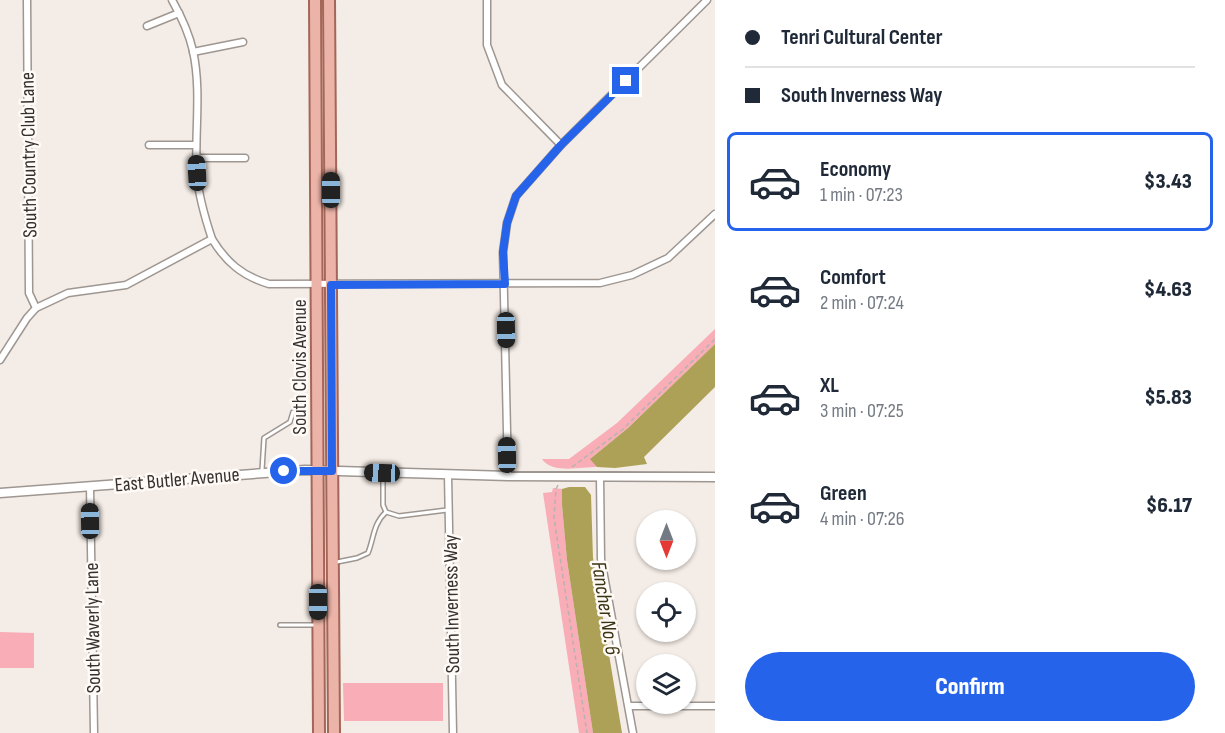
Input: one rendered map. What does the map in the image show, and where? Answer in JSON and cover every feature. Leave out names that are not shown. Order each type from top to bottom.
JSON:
[{"type":"main road","name":"South Clovis Avenue","points":[[315,0],[319,733]]},
{"type":"main road","name":"South Clovis Avenue","points":[[329,0],[334,733]]},
{"type":"street","name":"South Country Club Lane","points":[[27,0],[30,293],[36,308]]},
{"type":"street","points":[[172,0],[193,52],[196,77],[196,158],[201,203],[212,238],[220,253],[231,265],[256,280],[283,285],[600,283],[632,275],[668,258],[715,214]]},
{"type":"street","points":[[487,0],[487,45],[502,85],[561,145]]},
{"type":"street","points":[[508,476],[503,252],[507,223],[516,196],[561,145],[707,0]]},
{"type":"street","points":[[147,26],[179,13]]},
{"type":"street","points":[[193,52],[243,42]]},
{"type":"street","points":[[149,145],[196,145]]},
{"type":"street","points":[[196,158],[245,158]]},
{"type":"street","points":[[0,360],[36,308],[68,293],[126,285],[212,238]]},
{"type":"street","name":"East Butler Avenue","points":[[0,493],[262,472],[317,470],[448,475],[715,477]]},
{"type":"street","name":"South Inverness Way","points":[[448,475],[453,733]]},
{"type":"street","points":[[600,477],[601,559],[633,733]]},
{"type":"street","name":"South Waverly Lane","points":[[90,486],[94,733]]},
{"type":"street","points":[[629,706],[715,706]]},
{"type":"lane","points":[[262,472],[264,438],[290,422],[293,412]]},
{"type":"lane","points":[[382,473],[383,505],[386,512],[399,516],[449,510]]},
{"type":"lane","points":[[333,563],[368,553],[373,531],[379,518],[386,512]]},
{"type":"lane","points":[[280,625],[318,626]]},
{"type":"path","points":[[587,733],[554,518],[556,489],[568,470],[623,429],[715,339]]},
{"type":"shaded area","points":[[715,329],[715,344],[628,428],[591,458],[597,467],[552,467],[542,459],[569,459],[617,423]]},
{"type":"shaded area","points":[[715,344],[715,387],[644,457],[647,464],[615,468],[597,467],[590,459],[628,428]]},
{"type":"shaded area","points":[[585,487],[591,495],[593,558],[622,733],[593,733],[567,560],[562,489]]},
{"type":"shaded area","points":[[553,488],[562,489],[567,560],[593,733],[579,733],[543,493],[552,492]]},
{"type":"shaded area","points":[[0,632],[34,633],[34,668],[0,668]]},
{"type":"shaded area","points":[[343,683],[443,683],[443,721],[344,721]]},
{"type":"route","points":[[284,471],[332,471],[331,285],[505,284],[503,252],[507,223],[516,196],[561,145],[626,81]]},
{"type":"water label","name":"Fancher No. 6","points":[[606,608]]}]
